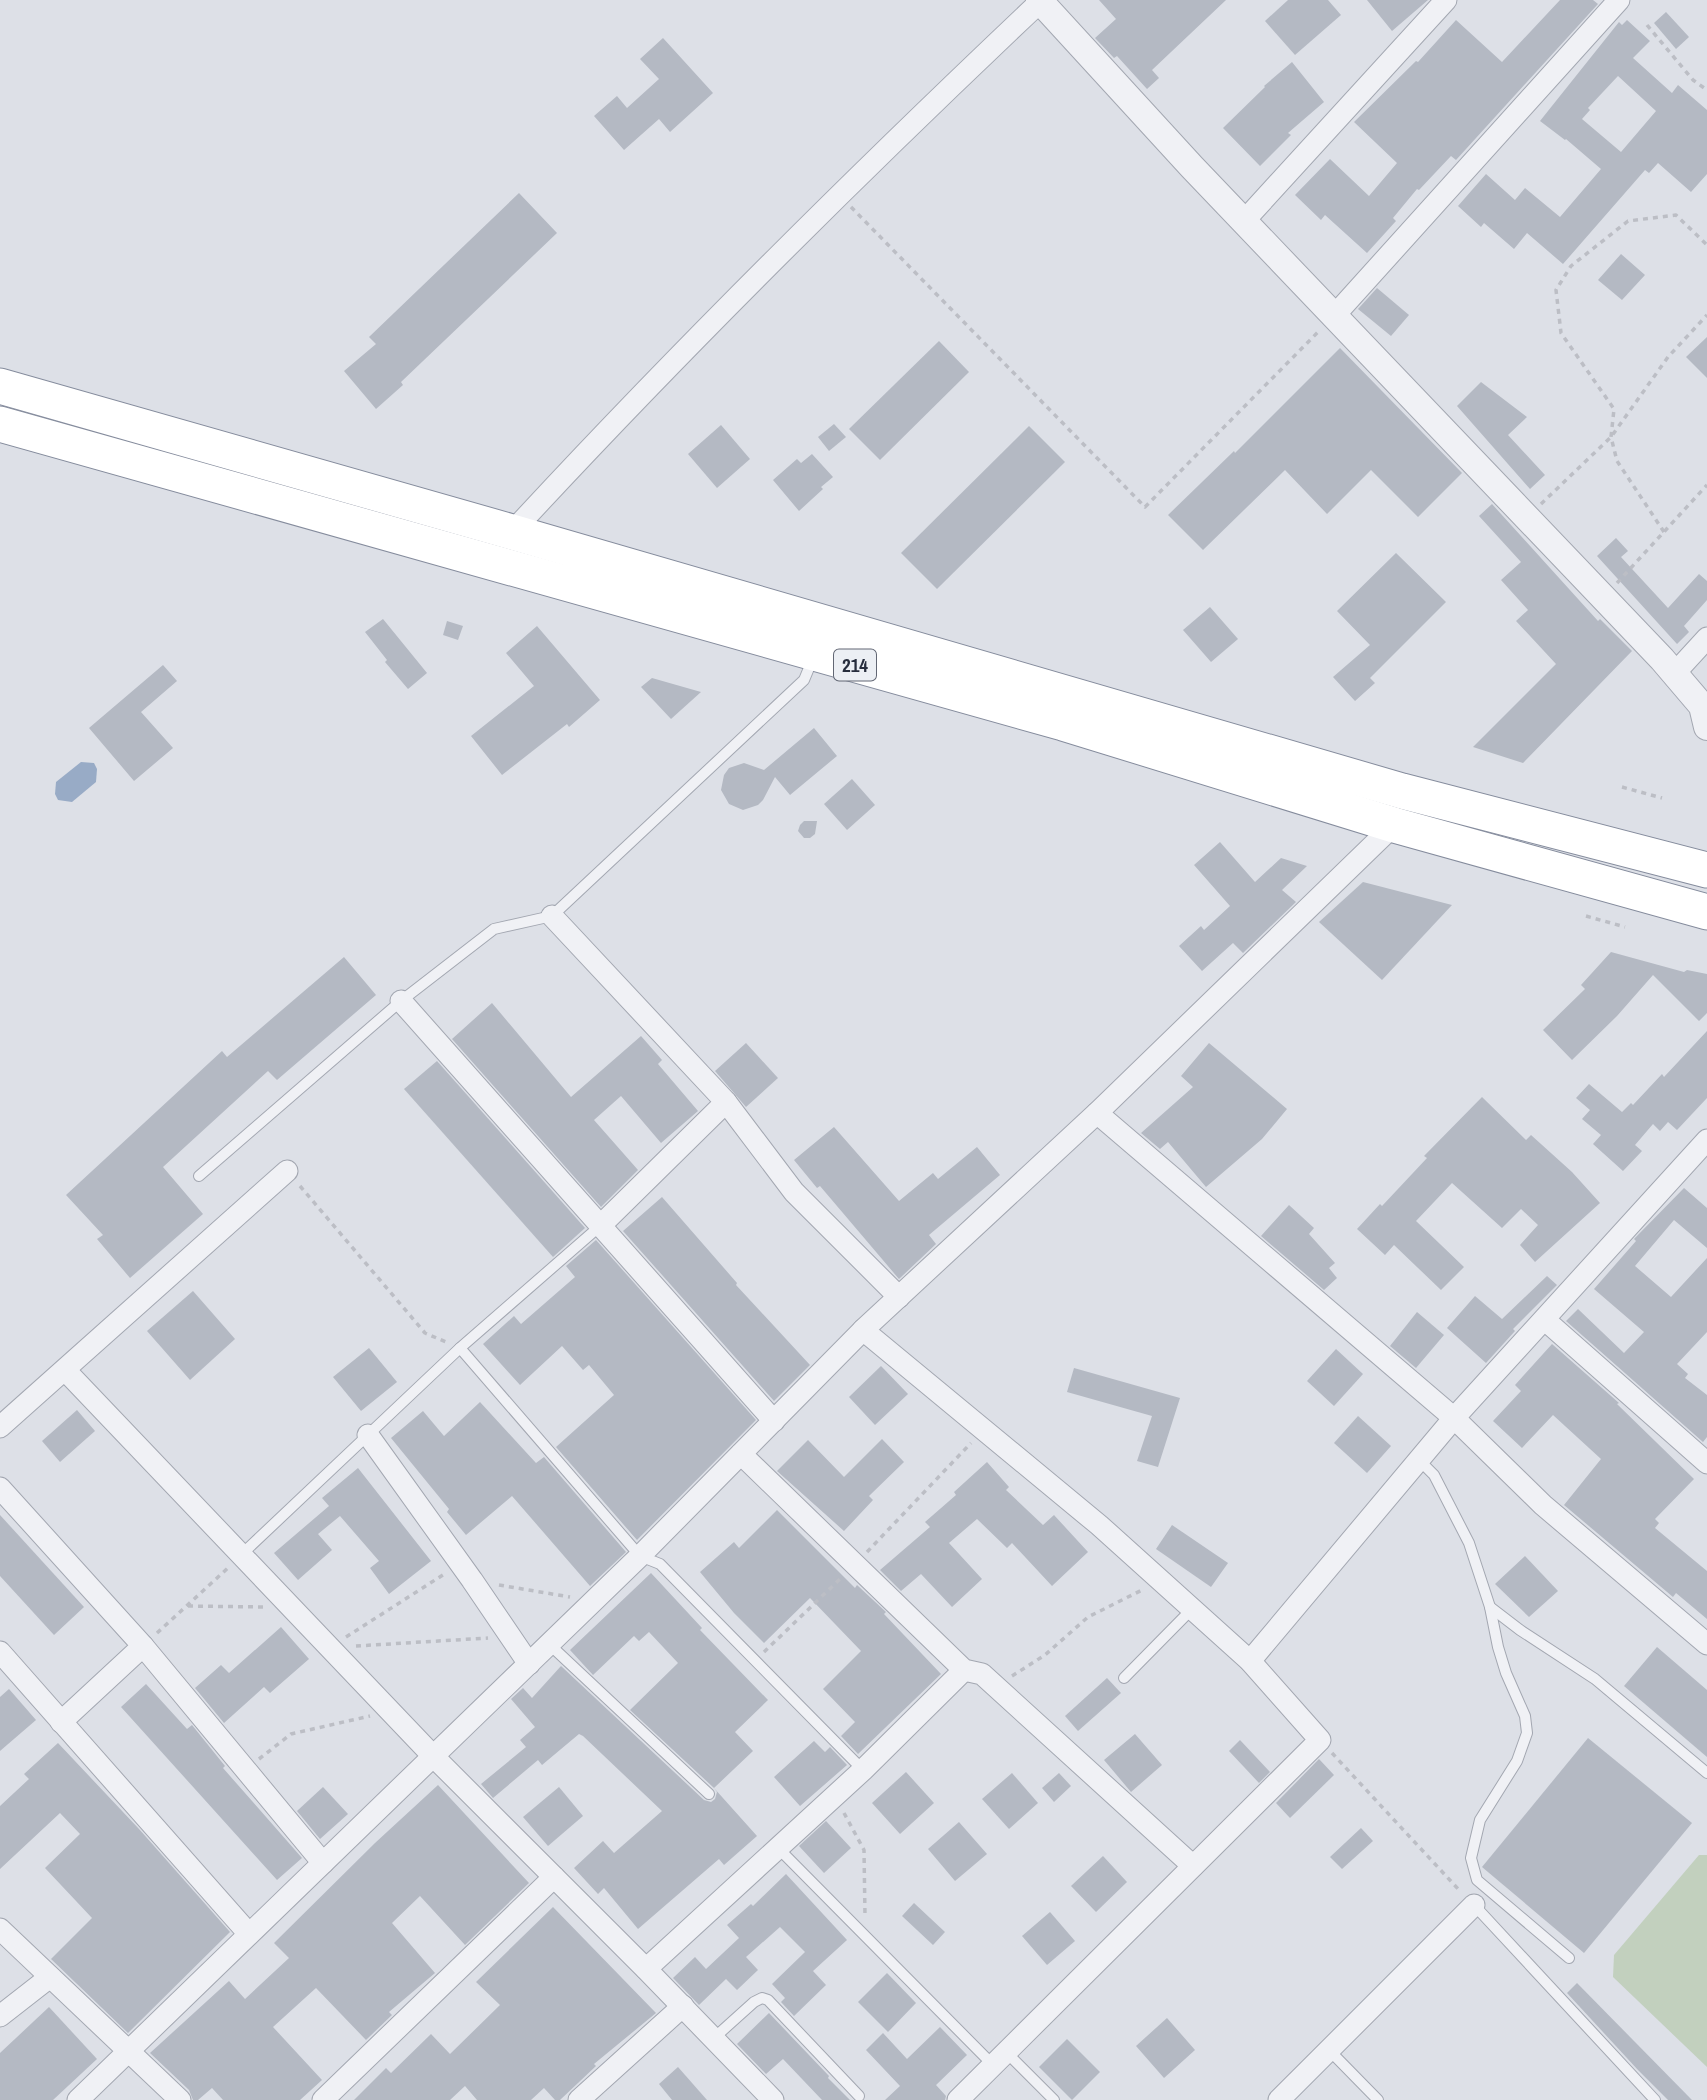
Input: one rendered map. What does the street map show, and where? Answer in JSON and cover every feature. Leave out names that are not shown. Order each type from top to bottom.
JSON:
[{"type":"highway","name":"214","points":[[0,386],[1402,791],[1691,865]]},
{"type":"highway","name":"214","points":[[0,424],[1063,723],[1394,825],[1707,912]]},
{"type":"highway","points":[[1664,900],[1691,865]]},
{"type":"street","points":[[1244,221],[1446,0]]},
{"type":"street","points":[[1334,316],[1619,0]]},
{"type":"street","points":[[512,532],[619,416],[1041,1],[1244,221],[1674,674],[1702,706],[1707,727]]},
{"type":"street","points":[[1674,674],[1707,638]]},
{"type":"street","points":[[78,2100],[640,1556],[863,1330],[1097,1113],[1394,825]]},
{"type":"street","points":[[552,916],[726,1102],[794,1192],[899,1297]]},
{"type":"street","points":[[401,1001],[774,1421]]},
{"type":"street","points":[[600,1226],[726,1102]]},
{"type":"street","points":[[1097,1113],[1454,1418],[1543,1505],[1707,1644]]},
{"type":"street","points":[[1250,1661],[1454,1418],[1707,1140]]},
{"type":"street","points":[[0,1427],[287,1171]]},
{"type":"street","points":[[1545,1320],[1707,1463]]},
{"type":"street","points":[[863,1330],[1099,1525],[1250,1661],[1320,1740],[958,2100]]},
{"type":"street","points":[[65,1370],[390,1712],[773,2100]]},
{"type":"street","points":[[368,1435],[529,1664]]},
{"type":"street","points":[[741,1454],[855,1565],[1193,1866]]},
{"type":"street","points":[[0,1488],[143,1646],[323,1863]]},
{"type":"street","points":[[61,1722],[143,1646]]},
{"type":"street","points":[[0,1652],[249,1934]]},
{"type":"street","points":[[646,1969],[973,1672]]},
{"type":"street","points":[[324,2100],[554,1877]]},
{"type":"street","points":[[1279,2100],[1474,1905]]},
{"type":"street","points":[[0,1929],[180,2100]]},
{"type":"street","points":[[0,2016],[50,1977]]},
{"type":"street","points":[[579,2100],[683,2006]]},
{"type":"lane","points":[[198,1176],[401,1001],[494,929],[552,916],[804,680],[816,654]]},
{"type":"lane","points":[[241,1555],[460,1348],[600,1226]]},
{"type":"lane","points":[[460,1348],[640,1556],[660,1564],[863,1770]]},
{"type":"lane","points":[[1419,1460],[1434,1475],[1469,1543],[1490,1606],[1498,1647],[1525,1716],[1527,1733],[1517,1761],[1480,1819],[1471,1857],[1477,1880],[1569,1958]]},
{"type":"lane","points":[[1490,1606],[1520,1630],[1595,1679],[1707,1773]]},
{"type":"lane","points":[[1124,1678],[1192,1609]]},
{"type":"lane","points":[[549,1644],[709,1794]]},
{"type":"lane","points":[[778,1847],[866,1937],[1000,2058],[1054,2100]]},
{"type":"lane","points":[[1474,1905],[1655,2100]]},
{"type":"lane","points":[[714,2038],[754,2001],[762,1998],[768,2000],[859,2096]]},
{"type":"lane","points":[[1329,2050],[1378,2100]]},
{"type":"path","points":[[1647,25],[1693,80],[1707,90]]},
{"type":"path","points":[[840,196],[1145,507],[1334,316]]},
{"type":"path","points":[[1664,532],[1617,461],[1611,437],[1614,409],[1561,333],[1556,290],[1571,266],[1628,221],[1676,215],[1707,245]]},
{"type":"path","points":[[1527,518],[1611,437],[1668,357],[1707,315]]},
{"type":"path","points":[[1604,598],[1707,485]]},
{"type":"path","points":[[1622,787],[1662,798]]},
{"type":"path","points":[[1587,916],[1625,927]]},
{"type":"path","points":[[287,1171],[425,1333],[460,1348]]},
{"type":"path","points":[[755,1660],[855,1565],[984,1430]]},
{"type":"path","points":[[143,1646],[241,1555]]},
{"type":"path","points":[[330,1648],[466,1572],[593,1601]]},
{"type":"path","points":[[973,1672],[1012,1676],[1045,1655],[1088,1616],[1160,1580]]},
{"type":"path","points":[[186,1606],[292,1608]]},
{"type":"path","points":[[330,1648],[511,1637]]},
{"type":"path","points":[[246,1769],[291,1734],[312,1727],[390,1712]]},
{"type":"path","points":[[1320,1740],[1474,1905]]},
{"type":"path","points":[[834,1797],[864,1850],[866,1937]]},
{"type":"green space","points":[[1699,1855],[1707,1855],[1707,2067],[1613,1977],[1614,1955]]},
{"type":"water","points":[[81,762],[94,763],[97,769],[96,782],[72,802],[58,800],[55,794],[56,782]]},
{"type":"building","points":[[1099,0],[1226,0],[1152,70],[1159,78],[1147,89],[1117,56],[1114,58],[1095,38],[1116,19]]},
{"type":"building","points":[[1288,0],[1328,0],[1341,15],[1295,55],[1265,21]]},
{"type":"building","points":[[1367,0],[1428,0],[1392,31]]},
{"type":"building","points":[[1560,0],[1593,0],[1598,4],[1456,160],[1451,156],[1419,190],[1417,189],[1393,218],[1396,221],[1367,253],[1325,215],[1321,220],[1295,195],[1330,159],[1369,196],[1397,163],[1354,122],[1418,62],[1456,20],[1502,62]]},
{"type":"building","points":[[1666,12],[1689,37],[1676,49],[1654,23]]},
{"type":"building","points":[[1627,20],[1650,41],[1633,58],[1672,93],[1678,85],[1707,110],[1707,174],[1691,192],[1658,163],[1649,173],[1645,170],[1563,264],[1527,233],[1514,249],[1484,223],[1481,227],[1458,206],[1486,174],[1515,200],[1525,188],[1560,217],[1601,169],[1540,121],[1619,22],[1622,25]],"holes":[[[1618,76],[1656,111],[1621,152],[1582,119],[1590,110],[1588,108]]]},
{"type":"building","points":[[663,38],[713,93],[670,132],[659,119],[624,150],[594,116],[617,96],[627,108],[659,79],[640,59]]},
{"type":"building","points":[[1292,62],[1324,102],[1288,133],[1291,135],[1260,166],[1223,128]]},
{"type":"building","points":[[519,193],[557,233],[376,409],[344,371],[376,344],[369,337]]},
{"type":"building","points":[[1621,254],[1645,275],[1622,300],[1598,280]]},
{"type":"building","points":[[1377,288],[1409,315],[1391,336],[1358,309]]},
{"type":"building","points":[[1707,337],[1707,378],[1686,357]]},
{"type":"building","points":[[939,341],[969,372],[880,460],[849,429]]},
{"type":"building","points":[[1340,348],[1462,473],[1418,517],[1371,470],[1327,514],[1285,470],[1203,550],[1168,515],[1234,451],[1235,453]]},
{"type":"building","points":[[1481,382],[1527,417],[1508,435],[1545,475],[1530,489],[1457,406]]},
{"type":"building","points":[[834,424],[846,437],[829,451],[818,437]]},
{"type":"building","points":[[721,425],[750,459],[717,488],[688,454]]},
{"type":"building","points":[[1029,426],[1065,462],[937,589],[901,553]]},
{"type":"building","points":[[812,454],[833,477],[799,511],[773,480],[797,459],[801,463]]},
{"type":"building","points":[[1492,504],[1598,621],[1600,619],[1632,651],[1523,763],[1473,747],[1556,664],[1516,621],[1528,610],[1501,580],[1521,562],[1479,516]]},
{"type":"building","points":[[1616,538],[1628,551],[1621,557],[1668,608],[1699,574],[1707,581],[1707,600],[1684,626],[1689,632],[1677,644],[1597,556]]},
{"type":"building","points":[[1396,553],[1446,602],[1370,678],[1375,683],[1355,701],[1333,677],[1370,645],[1337,611]]},
{"type":"building","points":[[1210,607],[1238,639],[1211,662],[1183,630]]},
{"type":"building","points":[[383,619],[427,673],[408,689],[385,662],[387,660],[365,632]]},
{"type":"building","points":[[447,621],[463,626],[458,640],[443,635]]},
{"type":"building","points":[[537,626],[600,700],[569,727],[567,724],[502,775],[471,736],[534,686],[506,653]]},
{"type":"building","points":[[163,665],[177,681],[141,712],[173,748],[134,781],[89,728]]},
{"type":"building","points":[[652,678],[701,692],[671,719],[641,687]]},
{"type":"building","points":[[814,728],[837,756],[790,795],[775,777],[758,805],[743,810],[729,804],[721,790],[724,775],[729,768],[744,763],[764,770]]},
{"type":"building","points":[[852,779],[875,805],[847,830],[824,804]]},
{"type":"building","points":[[804,821],[817,821],[815,834],[810,838],[804,838],[798,831]]},
{"type":"building","points":[[1220,842],[1255,882],[1281,858],[1307,866],[1282,890],[1296,902],[1243,953],[1233,943],[1202,971],[1179,946],[1201,926],[1204,930],[1230,906],[1194,865]]},
{"type":"building","points":[[1363,882],[1452,905],[1382,980],[1319,922]]},
{"type":"building","points":[[1611,952],[1684,972],[1687,970],[1707,974],[1707,1013],[1699,1021],[1653,975],[1617,1016],[1572,1060],[1543,1030],[1585,989],[1581,985]]},
{"type":"building","points":[[344,957],[376,995],[277,1080],[268,1071],[163,1167],[203,1214],[130,1278],[97,1239],[103,1235],[66,1195],[222,1051],[227,1057]]},
{"type":"building","points":[[492,1003],[571,1097],[641,1036],[662,1060],[658,1064],[698,1111],[661,1143],[621,1096],[594,1120],[638,1170],[601,1207],[452,1039]]},
{"type":"building","points":[[1707,1031],[1707,1098],[1677,1130],[1668,1122],[1660,1131],[1653,1124],[1635,1145],[1642,1151],[1623,1171],[1593,1144],[1601,1135],[1582,1119],[1590,1110],[1576,1098],[1589,1084],[1622,1112],[1631,1103],[1633,1105],[1662,1074],[1664,1077]]},
{"type":"building","points":[[746,1043],[778,1078],[746,1107],[715,1071]]},
{"type":"building","points":[[1209,1043],[1287,1109],[1262,1139],[1206,1187],[1168,1142],[1160,1149],[1141,1133],[1193,1087],[1181,1076]]},
{"type":"building","points":[[437,1061],[585,1228],[553,1257],[404,1089]]},
{"type":"building","points":[[1482,1097],[1526,1140],[1531,1135],[1572,1172],[1600,1203],[1535,1262],[1520,1245],[1538,1225],[1521,1209],[1502,1228],[1452,1183],[1416,1221],[1464,1267],[1441,1290],[1394,1245],[1385,1255],[1357,1229],[1380,1204],[1382,1206],[1427,1158],[1424,1156]]},
{"type":"building","points":[[834,1127],[899,1201],[933,1173],[938,1179],[977,1147],[1000,1175],[929,1235],[936,1244],[899,1279],[820,1186],[817,1188],[794,1160]]},
{"type":"building","points":[[1684,1188],[1707,1208],[1707,1248],[1674,1220],[1635,1266],[1671,1297],[1707,1258],[1707,1332],[1677,1364],[1688,1374],[1685,1378],[1707,1395],[1707,1437],[1703,1442],[1566,1321],[1578,1309],[1624,1353],[1644,1332],[1594,1289],[1636,1241],[1634,1239]]},
{"type":"building","points":[[662,1197],[736,1285],[810,1365],[774,1401],[623,1231]]},
{"type":"building","points":[[1289,1205],[1314,1228],[1309,1234],[1335,1263],[1329,1268],[1337,1278],[1324,1290],[1261,1236]]},
{"type":"building","points":[[596,1240],[756,1420],[637,1540],[556,1447],[614,1395],[589,1365],[583,1370],[562,1346],[520,1385],[483,1344],[514,1316],[521,1324],[575,1277],[566,1266]]},
{"type":"building","points":[[1547,1276],[1557,1285],[1513,1329],[1515,1331],[1486,1363],[1447,1328],[1475,1296],[1502,1319]]},
{"type":"building","points":[[193,1291],[235,1339],[190,1380],[147,1331]]},
{"type":"building","points":[[1417,1312],[1444,1335],[1416,1368],[1390,1346]]},
{"type":"building","points":[[1552,1344],[1619,1403],[1617,1404],[1694,1479],[1655,1519],[1659,1523],[1655,1528],[1707,1571],[1707,1619],[1676,1593],[1673,1597],[1564,1505],[1601,1459],[1553,1415],[1522,1448],[1493,1421],[1521,1391],[1515,1385]]},
{"type":"building","points":[[369,1348],[397,1382],[361,1411],[333,1377]]},
{"type":"building","points":[[1336,1349],[1363,1374],[1334,1406],[1307,1381]]},
{"type":"building","points":[[881,1366],[908,1394],[875,1425],[849,1397]]},
{"type":"building","points":[[1074,1368],[1180,1398],[1158,1467],[1137,1461],[1152,1416],[1067,1392]]},
{"type":"building","points":[[480,1402],[536,1463],[544,1457],[626,1552],[590,1586],[512,1496],[466,1535],[447,1512],[449,1509],[391,1438],[423,1411],[444,1436]]},
{"type":"building","points":[[77,1410],[95,1431],[60,1462],[42,1441]]},
{"type":"building","points":[[1358,1416],[1391,1446],[1367,1473],[1334,1443]]},
{"type":"building","points":[[882,1439],[904,1462],[869,1496],[873,1500],[844,1531],[777,1471],[808,1440],[844,1477]]},
{"type":"building","points":[[987,1462],[1009,1487],[1006,1490],[1043,1525],[1054,1515],[1088,1552],[1052,1586],[1012,1543],[1007,1548],[977,1519],[949,1543],[982,1579],[952,1607],[921,1574],[901,1591],[880,1570],[930,1527],[925,1522],[956,1495],[954,1492]]},
{"type":"building","points":[[358,1468],[431,1561],[389,1594],[370,1568],[379,1561],[340,1516],[318,1534],[332,1550],[298,1580],[274,1553],[329,1506],[322,1498]]},
{"type":"building","points":[[777,1510],[855,1588],[857,1585],[886,1612],[884,1614],[941,1674],[858,1754],[841,1736],[855,1722],[823,1689],[861,1651],[810,1598],[764,1643],[734,1613],[700,1572],[734,1542],[739,1548]]},
{"type":"building","points":[[0,1515],[84,1607],[54,1635],[0,1576]]},
{"type":"building","points":[[1172,1525],[1228,1563],[1211,1587],[1156,1549]]},
{"type":"building","points":[[1525,1556],[1558,1591],[1529,1617],[1495,1584]]},
{"type":"building","points":[[651,1573],[702,1628],[700,1630],[768,1700],[735,1732],[753,1751],[714,1788],[630,1710],[678,1663],[649,1632],[639,1641],[634,1636],[593,1675],[570,1650]]},
{"type":"building","points":[[281,1627],[309,1659],[270,1693],[264,1687],[224,1723],[195,1688],[221,1665],[229,1673]]},
{"type":"building","points":[[1657,1647],[1707,1690],[1707,1757],[1624,1686]]},
{"type":"building","points":[[561,1666],[704,1800],[711,1802],[715,1799],[717,1792],[714,1788],[757,1836],[724,1865],[719,1859],[638,1929],[604,1888],[598,1894],[574,1868],[603,1841],[614,1853],[662,1811],[583,1736],[579,1734],[542,1765],[538,1760],[493,1798],[481,1784],[526,1747],[520,1740],[535,1727],[511,1699],[523,1688],[532,1698]]},
{"type":"building","points":[[1107,1678],[1121,1693],[1078,1731],[1065,1716]]},
{"type":"building","points":[[146,1684],[187,1729],[192,1725],[225,1766],[223,1768],[302,1858],[277,1880],[121,1707]]},
{"type":"building","points":[[9,1689],[36,1720],[0,1751],[0,1697]]},
{"type":"building","points":[[1135,1734],[1162,1765],[1131,1792],[1104,1760]]},
{"type":"building","points":[[1588,1738],[1692,1823],[1584,1953],[1482,1867]]},
{"type":"building","points":[[1240,1740],[1270,1772],[1259,1783],[1229,1751]]},
{"type":"building","points":[[814,1741],[825,1752],[830,1747],[847,1765],[800,1806],[774,1777]]},
{"type":"building","points":[[58,1743],[230,1932],[128,2033],[51,1959],[92,1918],[45,1868],[80,1834],[60,1813],[0,1869],[0,1806],[29,1779],[24,1774]]},
{"type":"building","points":[[1319,1759],[1334,1775],[1290,1818],[1276,1803]]},
{"type":"building","points":[[906,1772],[934,1803],[900,1834],[872,1803]]},
{"type":"building","points":[[1012,1773],[1038,1803],[1009,1829],[982,1799]]},
{"type":"building","points":[[1059,1773],[1071,1786],[1054,1802],[1042,1788]]},
{"type":"building","points":[[438,1785],[529,1883],[465,1945],[420,1896],[392,1923],[435,1973],[389,2012],[392,2015],[366,2040],[316,1988],[273,2027],[322,2080],[300,2100],[223,2100],[212,2088],[198,2100],[193,2100],[189,2090],[150,2053],[229,1981],[245,1999],[289,1958],[274,1943]]},
{"type":"building","points":[[323,1787],[348,1814],[320,1839],[297,1811]]},
{"type":"building","points":[[559,1787],[583,1816],[548,1846],[523,1817]]},
{"type":"building","points":[[826,1821],[851,1848],[824,1873],[799,1846]]},
{"type":"building","points":[[959,1822],[987,1854],[955,1881],[928,1849]]},
{"type":"building","points":[[1361,1828],[1373,1841],[1342,1869],[1330,1857]]},
{"type":"building","points":[[1103,1856],[1127,1882],[1096,1912],[1071,1886]]},
{"type":"building","points":[[786,1874],[847,1940],[813,1971],[826,1985],[794,2016],[781,2002],[785,1998],[772,1984],[805,1952],[780,1927],[746,1957],[758,1970],[737,1990],[726,1979],[699,2005],[673,1978],[695,1957],[706,1969],[739,1938],[727,1925],[751,1904],[753,1906]]},
{"type":"building","points":[[914,1903],[945,1932],[933,1945],[902,1916]]},
{"type":"building","points":[[553,1907],[656,2013],[594,2064],[596,2066],[560,2100],[555,2100],[544,2088],[531,2100],[477,2100],[465,2086],[450,2100],[354,2100],[386,2068],[391,2073],[431,2034],[450,2054],[500,2005],[476,1982]]},
{"type":"building","points":[[1050,1912],[1075,1941],[1047,1965],[1022,1936]]},
{"type":"building","points":[[887,1973],[916,2003],[888,2032],[858,2002]]},
{"type":"building","points":[[1577,1983],[1692,2100],[1668,2100],[1638,2070],[1567,1993]]},
{"type":"building","points":[[49,2007],[97,2059],[53,2100],[0,2100],[0,2053]]},
{"type":"building","points":[[769,2013],[850,2100],[822,2100],[783,2059],[766,2074],[737,2044]]},
{"type":"building","points":[[1167,2018],[1195,2050],[1164,2078],[1136,2046]]},
{"type":"building","points":[[940,2027],[967,2055],[936,2085],[946,2096],[945,2100],[885,2100],[900,2086],[866,2050],[883,2033],[907,2059]]},
{"type":"building","points":[[1067,2039],[1100,2072],[1072,2100],[1039,2067]]},
{"type":"building","points":[[678,2067],[707,2100],[672,2100],[659,2084]]}]
